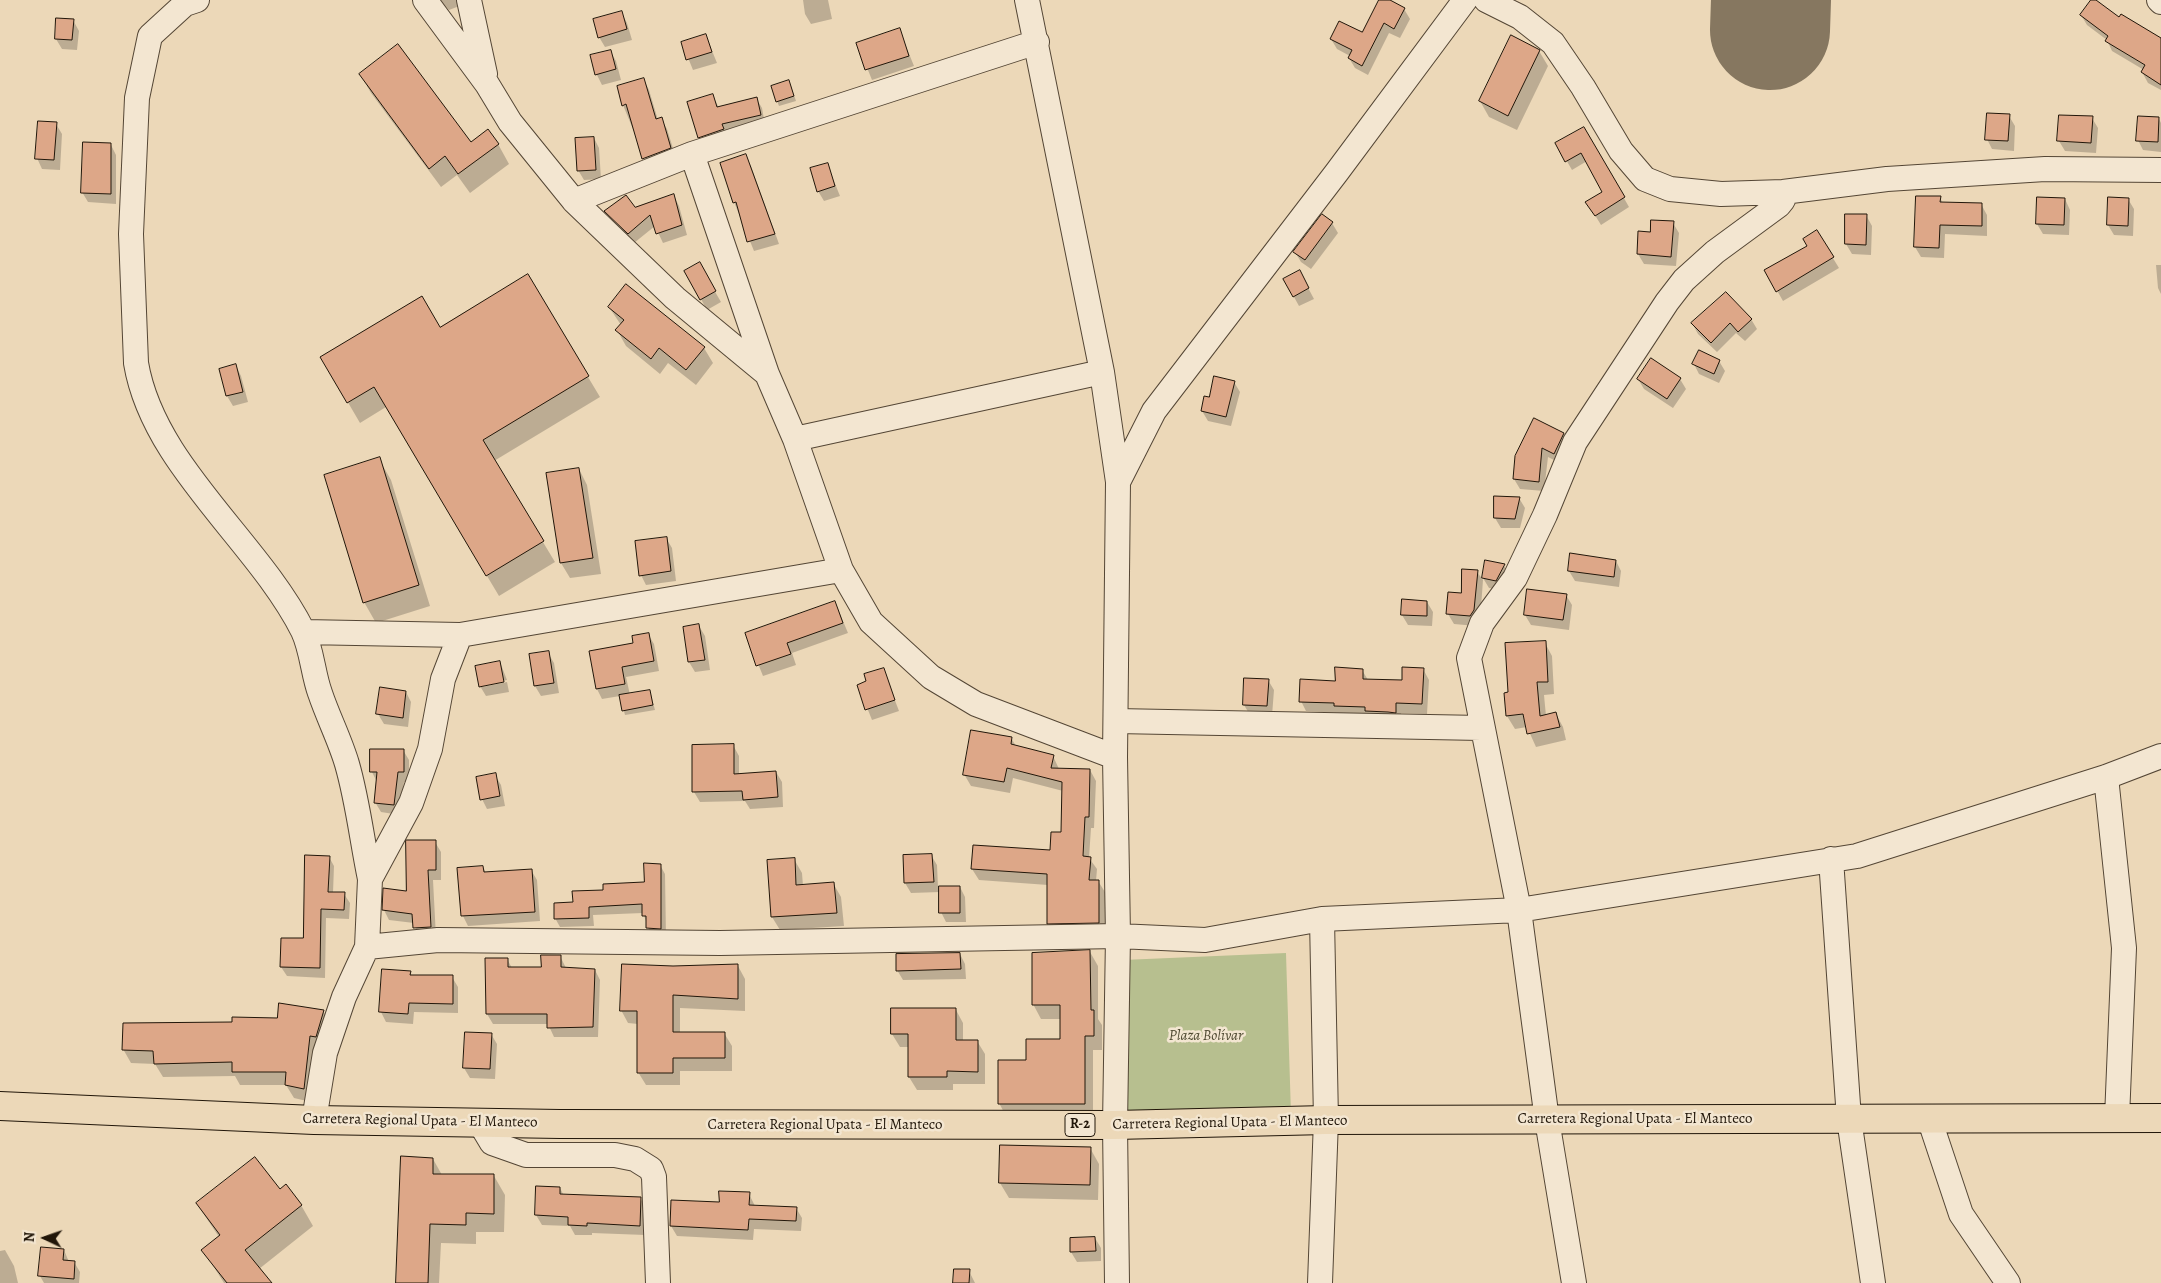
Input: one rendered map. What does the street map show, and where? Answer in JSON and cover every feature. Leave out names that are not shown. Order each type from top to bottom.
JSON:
[{"type":"main road","name":"Carretera Regional Upata - El Manteco","points":[[0,1106],[314,1120],[480,1123],[1114,1126],[1326,1120],[2161,1118]]},
{"type":"street","points":[[425,0],[487,84],[510,122],[574,201],[674,298],[767,374]]},
{"type":"street","points":[[469,0],[487,84]]},
{"type":"street","points":[[1027,0],[1037,42],[1102,372],[1118,482],[1115,756],[1118,936],[1114,1126],[1117,1283]]},
{"type":"street","points":[[1118,482],[1154,411],[1465,0]]},
{"type":"street","points":[[1486,0],[1520,17],[1553,43],[1583,87],[1621,151],[1645,178],[1663,186],[1682,191],[1721,194],[1783,192],[1887,180],[2045,169],[2161,170]]},
{"type":"street","points":[[187,1],[150,36],[137,98],[131,234],[136,363],[139,380],[160,432],[190,476],[236,532],[282,596],[304,632],[319,692],[347,763],[370,879],[367,947],[344,997],[325,1053],[314,1120]]},
{"type":"street","points":[[574,201],[692,154],[1037,42]]},
{"type":"street","points":[[692,154],[767,374],[795,439],[841,570],[871,622],[931,677],[976,704],[1115,756]]},
{"type":"street","points":[[1574,1283],[1547,1120],[1519,910],[1481,728],[1469,658],[1482,623],[1514,578],[1545,515],[1575,442],[1684,280],[1715,252],[1779,205],[1783,200],[1783,192]]},
{"type":"street","points":[[795,439],[1102,372]]},
{"type":"street","points":[[304,632],[460,635],[841,570]]},
{"type":"street","points":[[370,879],[411,803],[430,749],[443,678],[460,635]]},
{"type":"street","points":[[1116,720],[1481,728]]},
{"type":"street","points":[[367,947],[408,941],[447,940],[720,943],[1118,936],[1205,940],[1322,919],[1519,910],[1857,856],[2106,776],[2161,756]]},
{"type":"street","points":[[2106,776],[2124,948],[2117,1118]]},
{"type":"street","points":[[1831,859],[1849,1119],[1873,1283]]},
{"type":"street","points":[[1320,1283],[1326,1120],[1322,919]]},
{"type":"street","points":[[1929,1118],[1961,1214],[2008,1283]]},
{"type":"street","points":[[480,1123],[492,1143],[526,1155],[615,1155],[635,1159],[651,1169],[654,1176],[658,1283]]},
{"type":"green space","name":"Plaza Bolívar","points":[[1286,953],[1291,1115],[1126,1117],[1123,960]]},
{"type":"building","points":[[1379,0],[1390,0],[1405,8],[1394,29],[1384,23],[1362,66],[1348,58],[1352,50],[1330,39],[1339,21],[1362,32]]},
{"type":"building","points":[[2091,0],[2096,0],[2119,17],[2121,14],[2161,38],[2161,85],[2141,72],[2145,65],[2105,41],[2108,36],[2080,15]]},
{"type":"building","points":[[622,11],[627,29],[598,38],[593,19]]},
{"type":"building","points":[[56,18],[74,19],[72,40],[55,39]]},
{"type":"building","points":[[900,28],[909,56],[865,70],[856,43]]},
{"type":"building","points":[[706,34],[712,52],[686,60],[681,42]]},
{"type":"building","points":[[1511,35],[1540,50],[1508,116],[1479,101]]},
{"type":"building","points":[[398,44],[471,142],[488,129],[499,144],[458,174],[445,156],[429,169],[359,74]]},
{"type":"building","points":[[611,50],[616,69],[595,75],[590,55]]},
{"type":"building","points":[[644,78],[656,119],[662,117],[671,148],[642,159],[626,104],[622,106],[617,86]]},
{"type":"building","points":[[789,80],[794,96],[776,102],[771,86]]},
{"type":"building","points":[[713,94],[717,107],[757,97],[761,115],[722,124],[724,129],[698,138],[687,102]]},
{"type":"building","points":[[1987,113],[2010,114],[2008,141],[1985,140]]},
{"type":"building","points":[[2059,115],[2093,116],[2091,143],[2057,141]]},
{"type":"building","points":[[2138,116],[2159,117],[2158,142],[2136,141]]},
{"type":"building","points":[[38,121],[57,122],[54,160],[35,159]]},
{"type":"building","points":[[1584,127],[1625,197],[1595,216],[1585,202],[1602,192],[1581,153],[1565,162],[1555,143]]},
{"type":"building","points":[[594,137],[596,170],[577,171],[575,138]]},
{"type":"building","points":[[83,142],[111,143],[111,194],[81,193]]},
{"type":"building","points":[[746,154],[775,234],[747,242],[736,202],[733,203],[720,163]]},
{"type":"building","points":[[828,163],[835,186],[817,192],[810,168]]},
{"type":"building","points":[[674,194],[682,225],[656,234],[650,215],[628,234],[604,211],[626,195],[635,207]]},
{"type":"building","points":[[1916,196],[1941,196],[1940,202],[1982,203],[1982,226],[1940,225],[1939,248],[1914,247]]},
{"type":"building","points":[[2037,197],[2065,198],[2064,225],[2036,224]]},
{"type":"building","points":[[2108,197],[2129,198],[2128,226],[2107,225]]},
{"type":"building","points":[[1322,214],[1333,222],[1305,260],[1293,252]]},
{"type":"building","points":[[1845,214],[1867,214],[1866,245],[1845,244]]},
{"type":"building","points":[[1651,220],[1674,221],[1671,257],[1637,254],[1638,231],[1650,232]]},
{"type":"building","points":[[1817,230],[1834,257],[1776,292],[1764,270],[1807,246],[1803,239]]},
{"type":"building","points":[[700,262],[716,291],[700,300],[684,271]]},
{"type":"building","points":[[1300,270],[1309,288],[1293,297],[1283,279]]},
{"type":"building","points":[[528,274],[589,376],[483,440],[544,541],[486,576],[374,387],[347,403],[320,357],[422,296],[440,327]]},
{"type":"building","points":[[626,284],[705,347],[686,370],[659,348],[651,359],[615,330],[624,320],[608,307]]},
{"type":"building","points":[[1726,292],[1752,319],[1738,332],[1730,323],[1711,343],[1691,323]]},
{"type":"building","points":[[1699,350],[1720,360],[1714,374],[1692,364]]},
{"type":"building","points":[[1651,358],[1681,378],[1667,399],[1637,379]]},
{"type":"building","points":[[236,364],[243,392],[226,396],[219,369]]},
{"type":"building","points":[[1214,376],[1235,381],[1226,417],[1201,411],[1204,396],[1209,397]]},
{"type":"building","points":[[1534,418],[1564,433],[1554,454],[1542,448],[1539,482],[1513,479],[1515,456]]},
{"type":"building","points":[[380,457],[419,585],[363,603],[324,475]]},
{"type":"building","points":[[579,468],[593,558],[560,563],[546,473]]},
{"type":"building","points":[[1494,496],[1520,497],[1515,519],[1494,518]]},
{"type":"building","points":[[667,537],[671,571],[639,576],[635,541]]},
{"type":"building","points":[[1570,553],[1616,560],[1614,577],[1568,571]]},
{"type":"building","points":[[1485,560],[1505,564],[1496,581],[1482,578]]},
{"type":"building","points":[[1462,569],[1478,570],[1474,610],[1470,616],[1446,614],[1448,592],[1461,593]]},
{"type":"building","points":[[1527,589],[1567,594],[1563,620],[1524,615]]},
{"type":"building","points":[[1402,599],[1427,601],[1427,616],[1401,615]]},
{"type":"building","points":[[835,601],[843,623],[787,643],[791,654],[756,666],[745,633]]},
{"type":"building","points":[[699,624],[705,660],[688,662],[683,627]]},
{"type":"building","points":[[649,633],[654,661],[622,667],[625,684],[596,689],[589,651],[633,643],[632,636]]},
{"type":"building","points":[[1546,641],[1548,682],[1537,682],[1540,716],[1556,712],[1560,727],[1527,734],[1523,714],[1506,716],[1504,693],[1508,692],[1505,643]]},
{"type":"building","points":[[549,651],[554,683],[534,686],[529,654]]},
{"type":"building","points":[[500,661],[504,682],[479,687],[475,666]]},
{"type":"building","points":[[1335,667],[1363,669],[1363,679],[1402,680],[1402,667],[1424,668],[1422,704],[1396,703],[1396,713],[1365,711],[1365,707],[1334,706],[1334,703],[1299,702],[1300,679],[1335,681]]},
{"type":"building","points":[[884,668],[895,700],[865,710],[857,685],[866,681],[864,674]]},
{"type":"building","points":[[1244,678],[1269,679],[1267,706],[1243,705]]},
{"type":"building","points":[[380,687],[406,691],[403,718],[376,714]]},
{"type":"building","points":[[650,690],[653,705],[622,711],[619,695]]},
{"type":"building","points":[[971,730],[1012,737],[1011,744],[1054,755],[1051,768],[1090,769],[1089,817],[1085,817],[1083,856],[1091,857],[1089,880],[1099,880],[1099,923],[1047,924],[1047,874],[971,869],[973,845],[1050,850],[1051,832],[1061,832],[1062,782],[1007,768],[1004,782],[963,775]]},
{"type":"building","points":[[734,744],[734,774],[776,771],[778,797],[743,800],[742,791],[692,792],[692,745]]},
{"type":"building","points":[[370,749],[404,749],[404,772],[398,772],[394,805],[374,803],[377,772],[370,772]]},
{"type":"building","points":[[496,773],[500,796],[480,800],[476,777]]},
{"type":"building","points":[[406,840],[436,840],[436,870],[428,870],[431,927],[413,928],[412,914],[382,910],[383,888],[406,891]]},
{"type":"building","points":[[932,854],[934,882],[904,883],[903,855]]},
{"type":"building","points":[[305,855],[330,856],[328,892],[345,892],[344,910],[321,909],[320,968],[280,967],[281,938],[303,938]]},
{"type":"building","points":[[795,858],[796,885],[834,882],[837,913],[771,917],[767,860]]},
{"type":"building","points":[[644,863],[661,864],[661,929],[646,928],[646,916],[642,916],[642,904],[589,907],[589,918],[554,919],[554,903],[573,902],[572,891],[603,890],[603,884],[644,882]]},
{"type":"building","points":[[483,866],[484,872],[532,869],[535,912],[461,916],[457,868]]},
{"type":"building","points":[[939,886],[960,886],[960,913],[939,913]]},
{"type":"building","points":[[1090,950],[1091,1010],[1094,1010],[1094,1036],[1085,1036],[1085,1104],[998,1104],[998,1060],[1026,1060],[1026,1039],[1060,1039],[1060,1005],[1032,1005],[1032,953]]},
{"type":"building","points":[[960,953],[961,969],[896,971],[896,954]]},
{"type":"building","points":[[541,955],[561,955],[561,967],[595,969],[593,1027],[547,1028],[547,1014],[486,1014],[485,958],[508,958],[508,967],[541,967]]},
{"type":"building","points":[[622,964],[673,966],[738,964],[738,999],[673,995],[673,1032],[725,1032],[725,1058],[673,1058],[673,1073],[637,1073],[637,1011],[620,1011]]},
{"type":"building","points":[[382,969],[411,971],[410,975],[453,975],[453,1004],[409,1003],[408,1014],[379,1012]]},
{"type":"building","points":[[279,1003],[324,1010],[316,1037],[310,1036],[304,1089],[285,1085],[286,1072],[232,1072],[232,1062],[154,1064],[153,1051],[122,1050],[123,1023],[232,1022],[232,1017],[277,1018]]},
{"type":"building","points":[[891,1008],[956,1008],[956,1040],[978,1040],[978,1072],[947,1071],[947,1077],[908,1077],[908,1034],[891,1034]]},
{"type":"building","points":[[465,1032],[492,1033],[490,1069],[463,1068]]},
{"type":"building","points":[[1000,1145],[1091,1147],[1090,1185],[999,1183]]},
{"type":"building","points":[[401,1156],[433,1158],[433,1174],[494,1174],[494,1214],[466,1213],[466,1225],[430,1224],[428,1283],[396,1283]]},
{"type":"building","points":[[255,1157],[280,1189],[286,1184],[302,1205],[245,1250],[272,1283],[227,1283],[201,1250],[220,1235],[196,1203]]},
{"type":"building","points":[[536,1186],[560,1187],[560,1194],[641,1197],[640,1226],[587,1223],[587,1226],[568,1225],[568,1217],[535,1215]]},
{"type":"building","points":[[719,1191],[750,1192],[749,1205],[797,1207],[796,1221],[749,1219],[748,1230],[670,1226],[671,1200],[719,1202]]},
{"type":"building","points":[[1095,1237],[1096,1251],[1070,1252],[1070,1238]]},
{"type":"building","points":[[41,1247],[64,1249],[63,1260],[75,1261],[74,1279],[38,1276]]},
{"type":"building","points":[[954,1269],[970,1269],[969,1283],[953,1283]]},
{"type":"runway","points":[[1770,30],[1771,0]]}]
